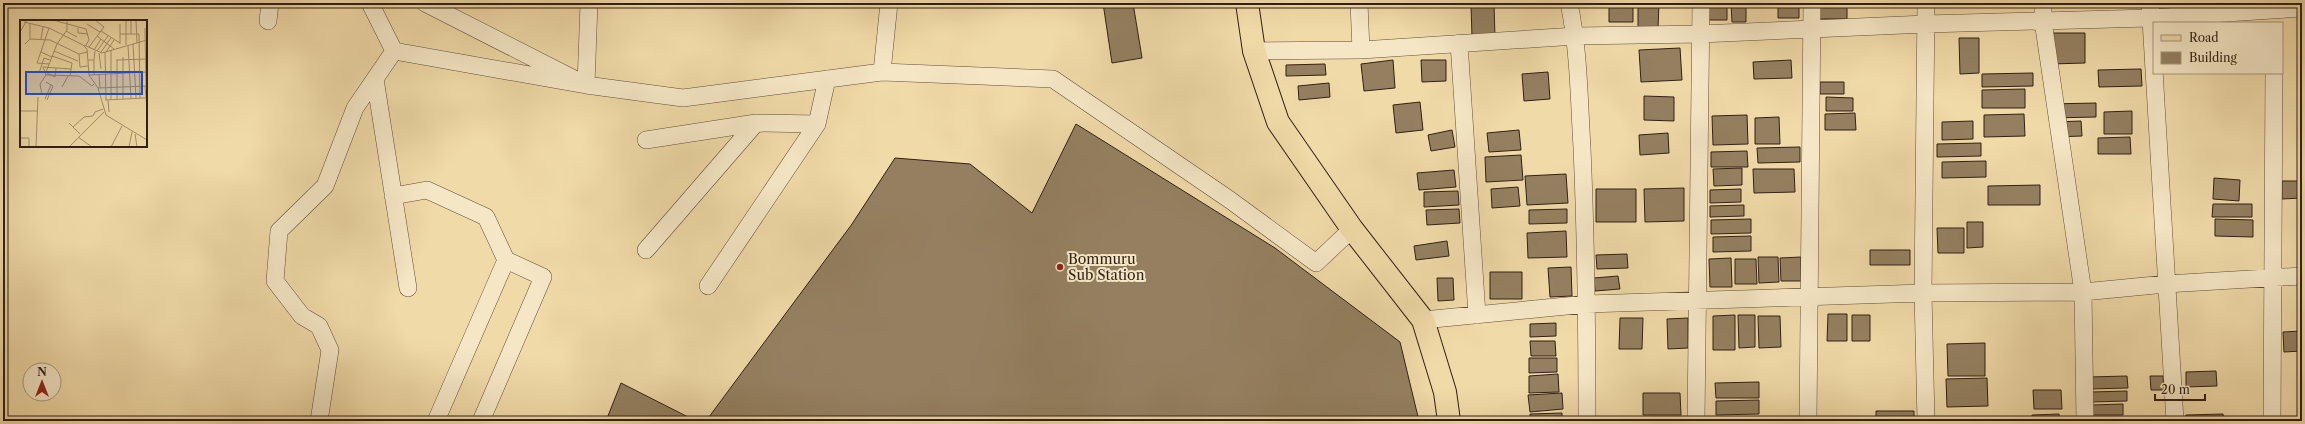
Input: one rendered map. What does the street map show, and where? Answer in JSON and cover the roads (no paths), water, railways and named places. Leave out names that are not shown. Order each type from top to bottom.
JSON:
[{"type":"main road","points":[[1247,3],[1254,51],[1278,122],[1352,229],[1423,320],[1444,392],[1449,421]]},
{"type":"street","points":[[268,21],[270,3]]},
{"type":"street","points":[[370,3],[394,51]]},
{"type":"street","points":[[425,3],[586,85]]},
{"type":"street","points":[[586,85],[589,3]]},
{"type":"street","points":[[882,72],[889,3]]},
{"type":"street","points":[[1359,3],[1361,50]]},
{"type":"street","points":[[1569,3],[1576,36],[1587,304],[1586,421]]},
{"type":"street","points":[[1696,421],[1701,3]]},
{"type":"street","points":[[1808,421],[1808,297],[1813,29],[1812,3]]},
{"type":"street","points":[[1926,3],[1923,293],[1926,421]]},
{"type":"street","points":[[2043,3],[2043,21],[2082,292],[2085,421]]},
{"type":"street","points":[[1254,51],[1361,50],[1576,36],[1700,34],[1926,24],[2043,21],[2149,11],[2274,12],[2302,8]]},
{"type":"street","points":[[2149,11],[2175,421]]},
{"type":"street","points":[[1459,43],[1477,315]]},
{"type":"street","points":[[319,421],[330,350],[319,326],[302,316],[275,281],[279,231],[324,186],[355,108],[394,51]]},
{"type":"street","points":[[394,51],[586,85],[683,98],[882,72],[1054,79],[1230,200],[1316,264],[1352,229]]},
{"type":"street","points":[[2272,421],[2274,74]]},
{"type":"street","points":[[375,79],[408,288]]},
{"type":"street","points":[[708,286],[817,124],[827,79]]},
{"type":"street","points":[[646,140],[756,124],[817,124]]},
{"type":"street","points":[[646,250],[756,124]]},
{"type":"street","points":[[393,196],[427,190],[486,217],[506,260],[543,277],[481,421]]},
{"type":"street","points":[[436,421],[506,260]]},
{"type":"street","points":[[1423,320],[1587,304],[1923,293],[2082,292],[2166,284],[2302,276]]},
{"type":"place","name":"Bommuru Sub Station","points":[[1060,267]]}]
